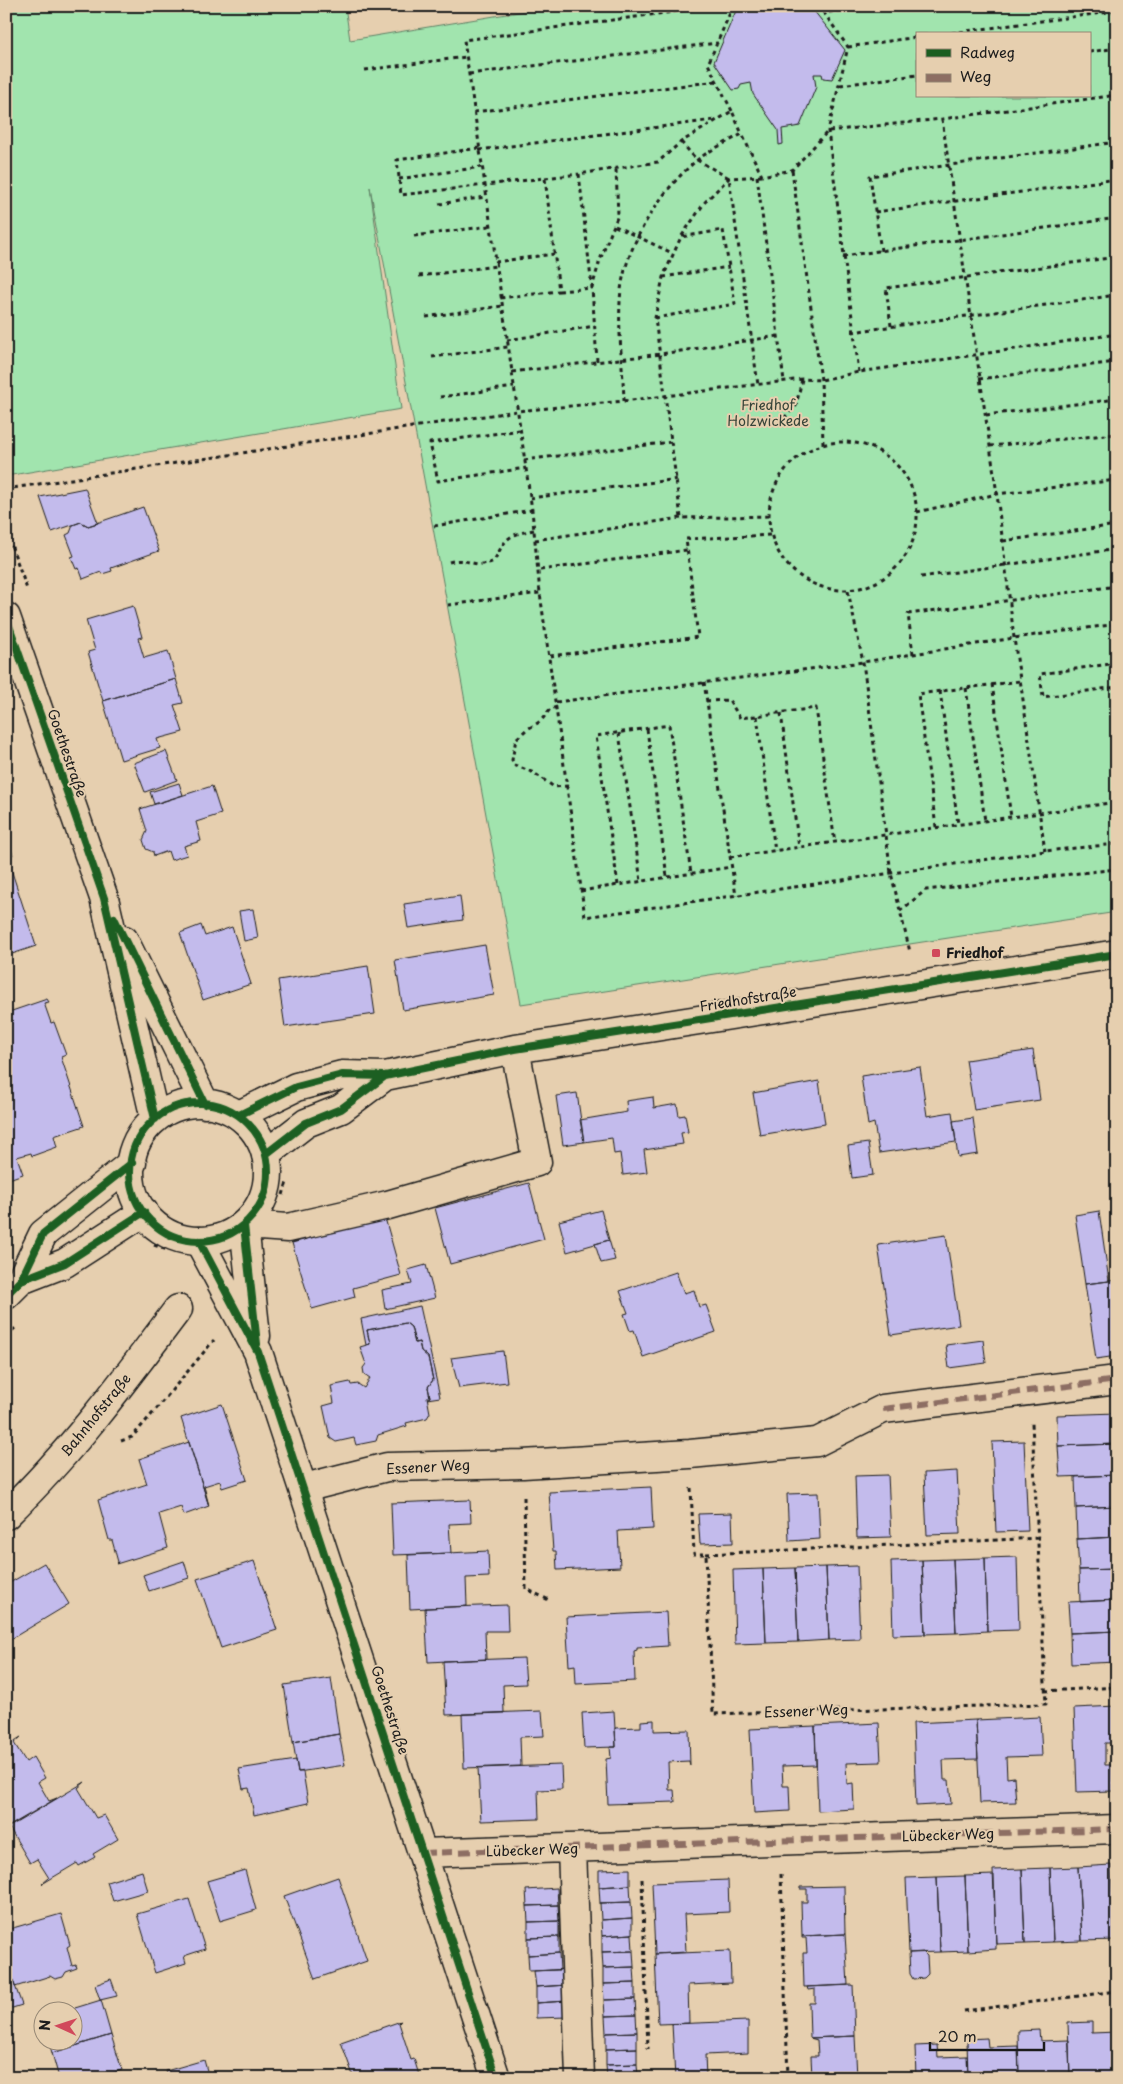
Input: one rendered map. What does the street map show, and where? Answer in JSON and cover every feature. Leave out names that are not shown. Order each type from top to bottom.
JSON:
[{"type":"street","name":"Goethestraße","points":[[6,617],[104,898],[155,1119]]},
{"type":"street","name":"Goethestraße","points":[[104,898],[205,1104]]},
{"type":"street","name":"Friedhofstraße","points":[[239,1115],[296,1087],[342,1075],[385,1076],[515,1049],[1117,954]]},
{"type":"street","points":[[244,1225],[288,1228],[388,1205],[536,1162],[515,1049]]},
{"type":"street","name":"Friedhofstraße","points":[[266,1154],[306,1123],[341,1109],[385,1076]]},
{"type":"street","points":[[194,1103],[218,1105],[239,1115],[256,1132],[266,1154],[268,1180],[260,1205],[244,1225],[220,1238],[199,1241],[178,1238],[158,1228],[144,1212],[134,1193],[130,1173],[141,1134],[155,1119],[172,1108],[194,1103]]},
{"type":"street","points":[[14,1288],[43,1234],[132,1164]]},
{"type":"street","points":[[14,1288],[65,1263],[144,1212]]},
{"type":"street","name":"Goethestraße","points":[[244,1225],[258,1352]]},
{"type":"street","name":"Goethestraße","points":[[199,1241],[258,1352],[496,2078]]},
{"type":"street","name":"Bahnhofstraße","points":[[6,1515],[42,1480],[92,1422],[178,1309]]},
{"type":"street","name":"Essener Weg","points":[[304,1488],[388,1467],[523,1464],[690,1454],[817,1442],[883,1409],[1117,1380]]},
{"type":"street","name":"Lübecker Weg","points":[[423,1853],[1117,1829]]},
{"type":"street","points":[[572,1848],[580,2078]]},
{"type":"path","points":[[718,6],[464,40],[532,510],[540,570],[540,592],[585,917],[1045,851],[1117,844]]},
{"type":"path","points":[[733,6],[708,64],[732,111],[759,176],[784,381]]},
{"type":"path","points":[[859,372],[852,332],[828,131],[848,47],[824,13],[844,8],[870,6]]},
{"type":"path","points":[[958,32],[1117,10]]},
{"type":"path","points":[[848,47],[916,37]]},
{"type":"path","points":[[469,74],[718,42]]},
{"type":"path","points":[[1090,52],[1117,48]]},
{"type":"path","points":[[365,70],[466,56]]},
{"type":"path","points":[[840,85],[916,75]]},
{"type":"path","points":[[474,112],[717,81]]},
{"type":"path","points":[[681,142],[697,160],[729,178],[759,176],[792,170],[828,131],[942,119],[1117,95]]},
{"type":"path","points":[[717,120],[397,160],[400,195],[616,170],[658,162],[681,142],[732,111]]},
{"type":"path","points":[[942,119],[958,240],[986,415],[1014,638],[1045,851]]},
{"type":"path","points":[[624,401],[622,283],[637,237],[673,185],[697,160],[742,134]]},
{"type":"path","points":[[881,251],[870,176],[1117,142]]},
{"type":"path","points":[[399,178],[482,167]]},
{"type":"path","points":[[592,288],[600,260],[618,215],[616,170]]},
{"type":"path","points":[[792,170],[821,380],[823,444]]},
{"type":"path","points":[[579,174],[592,288],[597,361]]},
{"type":"path","points":[[545,178],[559,291]]},
{"type":"path","points":[[681,518],[678,478],[662,354],[655,318],[663,277],[672,253],[705,202],[729,178]]},
{"type":"path","points":[[729,178],[758,385]]},
{"type":"path","points":[[875,212],[1117,179]]},
{"type":"path","points":[[438,204],[486,196]]},
{"type":"path","points":[[843,256],[1117,218]]},
{"type":"path","points":[[414,236],[490,226]]},
{"type":"path","points":[[614,226],[672,253]]},
{"type":"path","points":[[655,318],[735,304],[723,230],[681,237]]},
{"type":"path","points":[[419,276],[554,254]]},
{"type":"path","points":[[891,326],[886,288],[1117,257]]},
{"type":"path","points":[[663,277],[729,267]]},
{"type":"path","points":[[500,298],[592,288]]},
{"type":"path","points":[[852,332],[969,314],[1117,295]]},
{"type":"path","points":[[426,316],[502,306]]},
{"type":"path","points":[[507,340],[595,326]]},
{"type":"path","points":[[6,489],[517,412],[802,379],[821,380],[859,372],[1117,334]]},
{"type":"path","points":[[512,372],[662,354],[778,336]]},
{"type":"path","points":[[432,357],[508,347]]},
{"type":"path","points":[[979,379],[1117,362]]},
{"type":"path","points":[[784,418],[796,406],[802,379]]},
{"type":"path","points":[[440,397],[514,387]]},
{"type":"path","points":[[986,415],[1117,399]]},
{"type":"path","points":[[520,430],[430,443],[438,481],[526,468]]},
{"type":"path","points":[[990,446],[1117,434]]},
{"type":"path","points":[[524,460],[672,442]]},
{"type":"path","points":[[852,442],[877,450],[889,458],[910,484],[917,512],[918,516],[910,549],[894,571],[873,586],[848,591],[818,587],[796,574],[777,552],[770,527],[773,491],[791,463],[808,451],[823,444],[852,442]]},
{"type":"path","points":[[530,498],[678,478]]},
{"type":"path","points":[[917,512],[997,494],[1117,480]]},
{"type":"path","points":[[434,526],[532,510]]},
{"type":"path","points":[[535,540],[681,518],[771,516]]},
{"type":"path","points":[[1003,541],[1117,525]]},
{"type":"path","points":[[449,562],[460,560],[478,565],[487,564],[494,561],[504,541],[511,536],[534,530]]},
{"type":"path","points":[[550,656],[698,637],[686,539],[772,535]]},
{"type":"path","points":[[921,578],[1117,549]]},
{"type":"path","points":[[540,570],[687,550]]},
{"type":"path","points":[[912,654],[908,614],[1117,586]]},
{"type":"path","points":[[848,591],[863,662],[891,873],[917,985]]},
{"type":"path","points":[[448,605],[540,592]]},
{"type":"path","points":[[556,702],[863,662],[1117,624]]},
{"type":"path","points":[[1117,664],[1040,674],[1043,697],[1117,687]]},
{"type":"path","points":[[936,827],[918,694],[1020,681]]},
{"type":"path","points":[[704,682],[736,896]]},
{"type":"path","points":[[992,684],[1010,817]]},
{"type":"path","points":[[966,688],[985,820]]},
{"type":"path","points":[[940,691],[958,824]]},
{"type":"path","points":[[706,701],[729,700],[740,718],[816,708],[835,843]]},
{"type":"path","points":[[557,707],[550,709],[541,721],[516,739],[512,760],[514,765],[534,773],[554,787],[568,786]]},
{"type":"path","points":[[781,713],[799,848]]},
{"type":"path","points":[[757,716],[775,851]]},
{"type":"path","points":[[618,885],[596,736],[669,725],[691,873]]},
{"type":"path","points":[[647,729],[668,877]]},
{"type":"path","points":[[619,733],[641,881]]},
{"type":"path","points":[[730,857],[1117,802]]},
{"type":"path","points":[[581,891],[731,867]]},
{"type":"path","points":[[900,910],[926,890],[1117,869]]},
{"type":"path","points":[[148,1244],[172,1252]]},
{"type":"path","points":[[92,1422],[112,1440],[121,1441],[132,1437],[218,1334]]},
{"type":"path","points":[[1030,1392],[1046,1691],[1117,1687]]},
{"type":"path","points":[[690,1454],[694,1554],[1039,1538]]},
{"type":"path","points":[[523,1464],[526,1589],[549,1600]]},
{"type":"path","points":[[780,1841],[788,2078]]},
{"type":"path","points":[[641,1846],[648,2049]]},
{"type":"path","points":[[964,2011],[1117,1991]]},
{"type":"green space","name":"Friedhof Holzwickede","points":[[6,6],[345,6],[350,40],[555,6],[1117,6],[1117,912],[521,1004],[370,187],[401,409],[6,476]]},
{"type":"building","points":[[738,6],[810,6],[845,50],[832,79],[823,78],[822,74],[814,74],[816,87],[800,126],[782,129],[783,144],[779,145],[778,130],[753,94],[751,83],[741,85],[739,89],[733,90],[714,62]]},
{"type":"building","points":[[85,488],[98,523],[88,526],[81,522],[52,532],[40,497]]},
{"type":"building","points":[[143,507],[159,551],[111,568],[112,571],[102,574],[101,572],[83,579],[79,568],[76,569],[71,557],[74,556],[66,535],[70,533],[73,525],[81,522],[88,526]]},
{"type":"building","points":[[133,606],[142,637],[138,638],[144,658],[168,651],[176,679],[103,701],[88,652],[95,650],[86,620]]},
{"type":"building","points":[[176,679],[183,703],[174,705],[183,732],[157,739],[160,748],[121,760],[103,701]]},
{"type":"building","points":[[166,751],[177,780],[145,792],[134,763]]},
{"type":"building","points":[[179,783],[183,795],[154,804],[150,792]]},
{"type":"building","points":[[212,786],[221,814],[196,822],[201,841],[184,846],[187,855],[171,860],[168,851],[154,856],[153,852],[146,849],[143,840],[147,831],[140,809]]},
{"type":"building","points":[[6,833],[13,855],[7,857],[9,863],[6,863]]},
{"type":"building","points":[[6,863],[9,863],[36,946],[6,956]]},
{"type":"building","points":[[460,896],[463,920],[408,928],[404,904]]},
{"type":"building","points":[[253,909],[258,938],[244,941],[239,911]]},
{"type":"building","points":[[201,925],[205,936],[232,927],[251,984],[203,1000],[180,933]]},
{"type":"building","points":[[485,945],[494,995],[403,1010],[395,960]]},
{"type":"building","points":[[368,966],[375,1014],[285,1027],[278,980]]},
{"type":"building","points":[[47,999],[49,1002],[44,1003],[51,1023],[54,1022],[66,1055],[61,1057],[84,1126],[54,1136],[57,1147],[32,1156],[31,1153],[17,1157],[23,1174],[6,1180],[6,1013]]},
{"type":"building","points":[[1033,1050],[1040,1100],[974,1110],[966,1060]]},
{"type":"building","points":[[920,1067],[927,1116],[952,1112],[956,1142],[879,1153],[874,1123],[868,1125],[861,1076]]},
{"type":"building","points":[[819,1081],[825,1124],[760,1135],[753,1093]]},
{"type":"building","points":[[577,1093],[584,1142],[563,1145],[556,1096]]},
{"type":"building","points":[[653,1097],[654,1108],[677,1104],[679,1116],[685,1115],[688,1132],[681,1133],[683,1144],[644,1150],[647,1172],[623,1175],[620,1153],[614,1154],[612,1138],[584,1142],[580,1120],[627,1112],[626,1101]]},
{"type":"building","points":[[973,1118],[978,1154],[958,1157],[953,1121]]},
{"type":"building","points":[[868,1143],[873,1175],[852,1178],[848,1146]]},
{"type":"building","points":[[529,1183],[544,1239],[450,1264],[435,1208]]},
{"type":"building","points":[[601,1210],[609,1240],[567,1252],[559,1221]]},
{"type":"building","points":[[1099,1211],[1109,1281],[1085,1284],[1075,1215]]},
{"type":"building","points":[[385,1218],[401,1275],[353,1288],[355,1297],[312,1309],[292,1243]]},
{"type":"building","points":[[946,1235],[959,1325],[891,1335],[878,1245]]},
{"type":"building","points":[[609,1240],[615,1260],[601,1263],[595,1244]]},
{"type":"building","points":[[426,1265],[435,1298],[385,1309],[382,1290],[412,1284],[408,1270]]},
{"type":"building","points":[[676,1272],[684,1293],[694,1290],[699,1307],[706,1305],[716,1332],[643,1357],[634,1330],[630,1331],[624,1314],[628,1313],[620,1291]]},
{"type":"building","points":[[1117,1280],[1117,1356],[1096,1359],[1085,1284]]},
{"type":"building","points":[[420,1306],[440,1397],[427,1399],[430,1397],[428,1387],[433,1380],[428,1357],[421,1351],[419,1342],[415,1343],[411,1327],[406,1323],[367,1330],[370,1344],[366,1345],[361,1319]]},
{"type":"building","points":[[406,1323],[411,1327],[415,1343],[419,1342],[421,1351],[428,1357],[433,1380],[428,1387],[430,1397],[427,1397],[430,1413],[427,1418],[406,1423],[407,1426],[378,1435],[376,1441],[356,1445],[354,1438],[336,1442],[330,1438],[323,1406],[334,1403],[331,1386],[350,1382],[351,1385],[358,1384],[364,1388],[370,1378],[364,1374],[363,1368],[366,1364],[360,1347],[370,1344],[367,1330]]},
{"type":"building","points":[[983,1340],[986,1363],[949,1368],[946,1345]]},
{"type":"building","points":[[503,1351],[507,1382],[459,1388],[451,1358]]},
{"type":"building","points":[[222,1404],[247,1480],[222,1488],[220,1481],[204,1486],[209,1506],[181,1418]]},
{"type":"building","points":[[1117,1413],[1117,1444],[1058,1446],[1057,1415]]},
{"type":"building","points":[[1024,1441],[1028,1531],[996,1532],[992,1442]]},
{"type":"building","points":[[189,1442],[209,1506],[184,1515],[181,1507],[159,1514],[168,1548],[116,1564],[118,1562],[112,1540],[109,1540],[98,1500],[147,1484],[139,1459]]},
{"type":"building","points":[[1117,1444],[1117,1475],[1060,1477],[1058,1446]]},
{"type":"building","points":[[957,1471],[960,1534],[927,1535],[924,1473]]},
{"type":"building","points":[[888,1475],[891,1537],[857,1538],[855,1476]]},
{"type":"building","points":[[1117,1475],[1117,1506],[1076,1508],[1075,1477]]},
{"type":"building","points":[[651,1487],[653,1529],[618,1531],[620,1567],[557,1570],[556,1551],[553,1551],[549,1492]]},
{"type":"building","points":[[818,1493],[820,1539],[789,1541],[787,1494]]},
{"type":"building","points":[[470,1500],[471,1523],[449,1524],[451,1553],[393,1555],[391,1503]]},
{"type":"building","points":[[1117,1506],[1117,1537],[1077,1539],[1076,1508]]},
{"type":"building","points":[[732,1513],[733,1543],[700,1544],[698,1514]]},
{"type":"building","points":[[1117,1537],[1117,1569],[1079,1570],[1077,1539]]},
{"type":"building","points":[[488,1551],[489,1577],[466,1578],[467,1606],[410,1609],[408,1555]]},
{"type":"building","points":[[1017,1557],[1019,1630],[987,1631],[985,1558]]},
{"type":"building","points":[[985,1558],[987,1631],[956,1633],[953,1559]]},
{"type":"building","points":[[953,1559],[956,1633],[925,1634],[922,1560]]},
{"type":"building","points":[[922,1560],[925,1634],[893,1635],[891,1561]]},
{"type":"building","points":[[184,1561],[189,1578],[149,1591],[143,1575]]},
{"type":"building","points":[[254,1561],[277,1630],[221,1648],[197,1579]]},
{"type":"building","points":[[44,1563],[69,1604],[6,1642],[6,1585]]},
{"type":"building","points":[[857,1566],[860,1639],[829,1640],[826,1567]]},
{"type":"building","points":[[826,1567],[829,1640],[798,1642],[795,1568]]},
{"type":"building","points":[[795,1568],[798,1642],[766,1643],[763,1569]]},
{"type":"building","points":[[763,1569],[766,1643],[735,1644],[733,1570]]},
{"type":"building","points":[[1117,1569],[1117,1600],[1080,1602],[1079,1570]]},
{"type":"building","points":[[1117,1600],[1117,1631],[1070,1633],[1068,1602]]},
{"type":"building","points":[[507,1605],[508,1631],[485,1631],[486,1659],[428,1662],[425,1608]]},
{"type":"building","points":[[666,1612],[668,1646],[637,1648],[634,1651],[635,1681],[576,1684],[575,1665],[569,1666],[566,1617]]},
{"type":"building","points":[[1117,1631],[1117,1662],[1071,1664],[1070,1633]]},
{"type":"building","points":[[524,1658],[526,1684],[503,1685],[504,1713],[446,1715],[443,1661]]},
{"type":"building","points":[[331,1678],[339,1734],[293,1742],[284,1685]]},
{"type":"building","points":[[1117,1706],[1117,1743],[1105,1743],[1105,1765],[1112,1765],[1113,1791],[1077,1792],[1074,1708]]},
{"type":"building","points":[[542,1711],[544,1736],[520,1737],[521,1766],[464,1768],[462,1714]]},
{"type":"building","points":[[614,1711],[616,1747],[584,1748],[582,1713]]},
{"type":"building","points":[[1040,1717],[1042,1756],[1006,1757],[1007,1778],[1014,1777],[1016,1802],[980,1803],[976,1720]]},
{"type":"building","points":[[654,1720],[654,1731],[689,1730],[690,1766],[689,1761],[668,1762],[669,1790],[674,1790],[675,1802],[608,1804],[606,1759],[611,1758],[610,1747],[616,1747],[615,1728],[641,1727],[641,1721]]},
{"type":"building","points":[[976,1720],[978,1759],[943,1760],[944,1780],[949,1780],[951,1804],[916,1806],[913,1723]]},
{"type":"building","points":[[879,1723],[881,1762],[846,1763],[847,1784],[853,1783],[854,1809],[818,1811],[815,1726]]},
{"type":"building","points":[[815,1726],[816,1765],[782,1766],[783,1786],[789,1786],[790,1811],[754,1813],[750,1729]]},
{"type":"building","points":[[339,1734],[345,1765],[298,1772],[293,1742]]},
{"type":"building","points":[[21,1737],[14,1743],[26,1762],[33,1757],[45,1778],[38,1782],[49,1801],[57,1798],[6,1828],[6,1741],[8,1745]]},
{"type":"building","points":[[296,1760],[298,1772],[303,1772],[308,1803],[254,1815],[249,1788],[243,1789],[239,1769]]},
{"type":"building","points":[[561,1765],[562,1789],[538,1790],[539,1819],[481,1821],[478,1768]]},
{"type":"building","points":[[85,1782],[78,1788],[96,1818],[104,1815],[118,1839],[93,1854],[95,1857],[79,1866],[77,1863],[42,1884],[49,1878],[37,1859],[30,1863],[9,1827]]},
{"type":"building","points":[[1111,1865],[1114,1940],[1082,1941],[1078,1867]]},
{"type":"building","points":[[1078,1867],[1082,1941],[1053,1942],[1050,1868]]},
{"type":"building","points":[[1050,1868],[1053,1942],[1025,1943],[1022,1869]]},
{"type":"building","points":[[630,1869],[630,1885],[599,1887],[599,1870]]},
{"type":"building","points":[[1022,1869],[1025,1943],[996,1944],[993,1870]]},
{"type":"building","points":[[245,1870],[256,1910],[220,1921],[207,1881]]},
{"type":"building","points":[[142,1871],[148,1891],[113,1901],[107,1882]]},
{"type":"building","points":[[994,1875],[996,1949],[968,1951],[965,1876]]},
{"type":"building","points":[[965,1876],[968,1951],[940,1952],[937,1877]]},
{"type":"building","points":[[338,1877],[367,1961],[315,1979],[284,1896]]},
{"type":"building","points":[[937,1877],[940,1952],[909,1953],[906,1878]]},
{"type":"building","points":[[728,1880],[729,1912],[684,1914],[686,1952],[655,1954],[652,1883]]},
{"type":"building","points":[[630,1885],[631,1902],[600,1903],[599,1887]]},
{"type":"building","points":[[844,1886],[845,1934],[802,1936],[801,1902],[807,1902],[807,1889],[800,1889],[800,1887]]},
{"type":"building","points":[[557,1888],[558,1905],[527,1906],[526,1890]]},
{"type":"building","points":[[189,1899],[205,1949],[184,1956],[186,1963],[155,1973],[137,1914]]},
{"type":"building","points":[[631,1902],[632,1918],[601,1920],[600,1903]]},
{"type":"building","points":[[558,1905],[559,1921],[528,1922],[527,1906]]},
{"type":"building","points":[[61,1914],[70,1945],[67,1947],[72,1966],[76,1965],[77,1968],[66,1972],[63,1977],[55,1979],[50,1976],[15,1987],[6,1958],[6,1930]]},
{"type":"building","points":[[632,1918],[632,1934],[602,1936],[601,1920]]},
{"type":"building","points":[[559,1921],[559,1937],[528,1938],[528,1922]]},
{"type":"building","points":[[632,1934],[633,1951],[602,1952],[602,1936]]},
{"type":"building","points":[[845,1934],[848,1985],[804,1987],[803,1953],[807,1953],[806,1938],[802,1938],[802,1936]]},
{"type":"building","points":[[559,1937],[559,1953],[528,1955],[528,1938]]},
{"type":"building","points":[[633,1951],[634,1967],[603,1968],[602,1952]]},
{"type":"building","points":[[730,1951],[731,1983],[688,1985],[689,2023],[658,2024],[655,1954]]},
{"type":"building","points":[[923,1952],[927,1956],[928,1974],[924,1978],[913,1979],[910,1974],[909,1953]]},
{"type":"building","points":[[559,1953],[560,1970],[529,1971],[528,1955]]},
{"type":"building","points":[[634,1967],[635,1983],[603,1984],[603,1968]]},
{"type":"building","points":[[566,1969],[567,1985],[536,1987],[534,1971]]},
{"type":"building","points":[[10,1972],[22,2005],[6,2010],[6,1973]]},
{"type":"building","points":[[111,1979],[117,1996],[100,2000],[95,1985]]},
{"type":"building","points":[[635,1983],[635,1999],[604,2000],[603,1984]]},
{"type":"building","points":[[567,1985],[567,2001],[536,2003],[536,1987]]},
{"type":"building","points":[[853,1985],[855,2036],[810,2038],[809,2003],[815,2003],[815,1989],[808,1990],[807,1987]]},
{"type":"building","points":[[635,1999],[636,2015],[605,2016],[604,2000]]},
{"type":"building","points":[[101,2000],[111,2035],[82,2044],[82,2006]]},
{"type":"building","points":[[567,2001],[567,2017],[536,2018],[536,2003]]},
{"type":"building","points":[[636,2015],[637,2032],[606,2033],[605,2016]]},
{"type":"building","points":[[401,2021],[399,2023],[411,2060],[414,2059],[420,2078],[354,2078],[341,2042]]},
{"type":"building","points":[[748,2021],[748,2053],[705,2055],[706,2078],[675,2078],[672,2024]]},
{"type":"building","points":[[1092,2022],[1092,2033],[1117,2032],[1117,2076],[1070,2078],[1068,2023]]},
{"type":"building","points":[[1039,2030],[1040,2041],[1069,2040],[1070,2078],[1019,2078],[1018,2031]]},
{"type":"building","points":[[637,2032],[637,2048],[606,2049],[606,2033]]},
{"type":"building","points":[[111,2035],[122,2070],[98,2078],[59,2078],[52,2053],[82,2052],[82,2044]]},
{"type":"building","points":[[855,2036],[857,2078],[812,2078],[811,2056],[818,2056],[817,2040],[810,2038]]},
{"type":"building","points":[[987,2038],[988,2047],[1018,2046],[1019,2078],[968,2078],[967,2039]]},
{"type":"building","points":[[937,2045],[938,2057],[967,2056],[968,2078],[916,2078],[915,2046]]},
{"type":"building","points":[[637,2048],[637,2064],[606,2065],[606,2049]]},
{"type":"building","points":[[204,2060],[209,2078],[168,2078],[166,2071]]},
{"type":"building","points":[[637,2064],[638,2078],[607,2078],[606,2065]]},
{"type":"marked path","points":[[883,1409],[1117,1380]]},
{"type":"marked path","points":[[423,1853],[1117,1829]]},
{"type":"cycle path","points":[[6,617],[104,898],[155,1119]]},
{"type":"cycle path","points":[[114,918],[205,1104]]},
{"type":"cycle path","points":[[239,1115],[296,1087],[342,1075],[385,1076],[515,1049],[1117,954]]},
{"type":"cycle path","points":[[266,1154],[306,1123],[341,1109],[385,1076]]},
{"type":"cycle path","points":[[199,1103],[225,1109],[237,1115],[247,1124],[256,1134],[262,1146],[268,1172],[262,1198],[256,1210],[247,1220],[237,1229],[225,1235],[199,1241],[173,1235],[161,1229],[151,1220],[142,1210],[136,1198],[130,1172],[136,1146],[142,1134],[151,1124],[161,1115],[173,1109],[199,1103]]},
{"type":"cycle path","points":[[6,1295],[21,1280],[43,1234],[132,1163]]},
{"type":"cycle path","points":[[21,1280],[65,1263],[144,1212]]},
{"type":"cycle path","points":[[244,1225],[257,1344]]},
{"type":"cycle path","points":[[199,1241],[258,1352],[496,2078]]},
{"type":"place","name":"Friedhof","points":[[936,953]]}]
